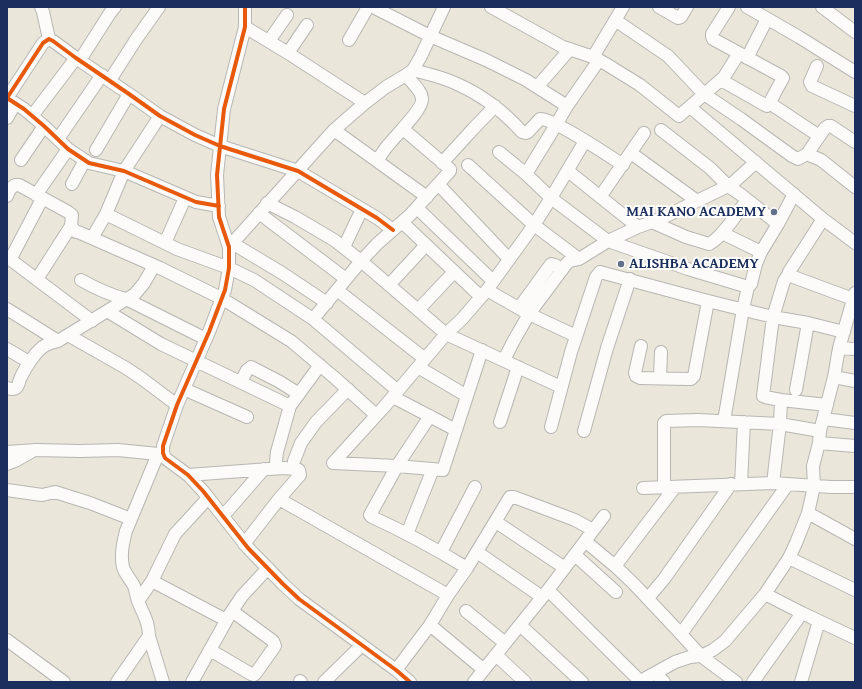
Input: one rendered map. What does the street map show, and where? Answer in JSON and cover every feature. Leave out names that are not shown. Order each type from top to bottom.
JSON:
[{"type":"street","points":[[41,7],[49,39]]},
{"type":"street","points":[[32,116],[78,59],[115,7]]},
{"type":"street","points":[[58,139],[137,38],[159,7]]},
{"type":"street","points":[[163,682],[149,636],[147,620],[138,601],[134,587],[123,568],[123,543],[131,519],[160,454],[177,405],[206,339],[225,290],[229,268],[230,245],[219,217],[217,175],[224,109],[245,27],[245,7]]},
{"type":"street","points":[[349,40],[368,7]]},
{"type":"street","points":[[373,7],[430,36],[486,60],[538,86],[566,106]]},
{"type":"street","points":[[230,245],[334,130],[386,87],[409,72],[421,56],[444,7]]},
{"type":"street","points":[[491,7],[554,42],[596,59],[640,85],[679,116],[724,77],[743,55],[767,19]]},
{"type":"street","points":[[526,174],[596,59],[623,7]]},
{"type":"street","points":[[659,7],[678,18],[687,7]]},
{"type":"street","points":[[729,7],[712,34],[713,39],[782,77],[770,102],[771,104]]},
{"type":"street","points":[[747,7],[852,65]]},
{"type":"street","points":[[822,7],[855,32]]},
{"type":"street","points":[[269,41],[287,15]]},
{"type":"street","points":[[615,20],[668,56],[704,94],[792,156],[798,159],[807,154],[828,126],[831,126],[855,142]]},
{"type":"street","points":[[288,53],[307,25]]},
{"type":"street","points":[[245,27],[366,103]]},
{"type":"street","points":[[219,206],[196,202],[124,171],[90,163],[84,160],[68,149],[24,109],[7,98],[43,42],[49,39],[54,41],[160,116],[195,136],[220,146],[298,171],[377,218],[398,226],[426,245],[454,272],[487,289],[524,311],[576,336]]},
{"type":"street","points":[[538,86],[570,49]]},
{"type":"street","points":[[817,66],[810,82],[812,86],[855,106]]},
{"type":"street","points":[[409,72],[434,75],[457,83],[495,106],[522,132],[528,132],[540,119],[544,119],[585,141],[622,165]]},
{"type":"street","points":[[377,161],[390,143],[403,129],[423,100],[421,93],[409,72]]},
{"type":"street","points":[[721,80],[767,106],[771,104],[819,136]]},
{"type":"street","points":[[96,150],[129,94]]},
{"type":"street","points":[[7,118],[15,104]]},
{"type":"street","points":[[442,163],[495,106]]},
{"type":"street","points":[[690,107],[823,219],[855,243]]},
{"type":"street","points":[[92,238],[106,214],[124,171],[160,116]]},
{"type":"street","points":[[21,160],[44,126]]},
{"type":"street","points":[[313,319],[361,261],[378,243],[417,208],[450,171],[450,169],[403,129]]},
{"type":"street","points":[[334,130],[427,197]]},
{"type":"street","points":[[661,130],[710,168],[728,186],[778,224]]},
{"type":"street","points":[[600,197],[644,133]]},
{"type":"street","points":[[482,350],[443,470],[397,466],[333,464],[487,289],[510,259],[552,198],[585,141]]},
{"type":"street","points":[[68,149],[39,197],[9,259],[92,320]]},
{"type":"street","points":[[499,152],[552,198],[608,241],[688,269],[748,287]]},
{"type":"street","points":[[631,153],[697,201]]},
{"type":"street","points":[[807,154],[821,160],[855,187]]},
{"type":"street","points":[[72,184],[84,160]]},
{"type":"street","points":[[504,360],[516,337],[524,311],[570,261],[579,259],[608,241],[728,186],[756,162]]},
{"type":"street","points":[[468,165],[534,225],[579,259]]},
{"type":"street","points":[[568,171],[638,227]]},
{"type":"street","points":[[438,184],[510,259]]},
{"type":"street","points":[[7,196],[10,189],[15,185],[19,185],[72,215],[71,226],[37,279]]},
{"type":"street","points":[[724,421],[748,287],[761,252],[794,194]]},
{"type":"street","points":[[165,244],[185,198]]},
{"type":"street","points":[[652,222],[686,237],[709,244],[722,233],[746,200]]},
{"type":"street","points":[[267,203],[295,217],[344,247],[446,334],[562,388]]},
{"type":"street","points":[[417,208],[487,289]]},
{"type":"street","points":[[344,247],[362,209]]},
{"type":"street","points":[[259,213],[346,279]]},
{"type":"street","points":[[106,214],[165,244],[229,268],[261,285],[313,319],[395,394],[456,430]]},
{"type":"street","points":[[823,219],[784,281],[773,317],[763,393],[764,397],[827,405]]},
{"type":"street","points":[[71,226],[76,232],[154,266],[221,298],[291,341],[348,389],[376,415]]},
{"type":"street","points":[[302,246],[314,228]]},
{"type":"street","points":[[722,233],[761,252]]},
{"type":"street","points":[[230,245],[282,273],[327,302]]},
{"type":"street","points":[[389,285],[426,245]]},
{"type":"street","points":[[7,388],[11,390],[17,387],[29,362],[43,346],[63,338],[126,299],[132,297],[144,283],[154,266]]},
{"type":"street","points":[[418,310],[454,272]]},
{"type":"street","points":[[551,427],[576,336],[600,272],[773,317],[844,332]]},
{"type":"street","points":[[477,552],[545,594],[641,682],[675,662],[690,657],[701,656],[713,650],[725,641],[765,594],[789,558],[808,513],[814,486],[813,466],[840,348],[854,296],[788,275]]},
{"type":"street","points":[[584,431],[606,348],[630,279]]},
{"type":"street","points":[[81,280],[101,291],[126,299],[206,339]]},
{"type":"street","points":[[337,290],[421,363],[467,396]]},
{"type":"street","points":[[642,346],[635,373],[636,376],[640,378],[691,379],[694,376],[708,301]]},
{"type":"street","points":[[7,309],[63,338],[116,362],[141,378],[177,405]]},
{"type":"street","points":[[107,311],[161,344],[290,406]]},
{"type":"street","points":[[796,390],[808,324]]},
{"type":"street","points":[[840,348],[855,348]]},
{"type":"street","points":[[7,350],[29,362]]},
{"type":"street","points":[[660,378],[661,352]]},
{"type":"street","points":[[276,461],[277,452],[290,406],[320,365]]},
{"type":"street","points":[[241,382],[247,370],[251,367],[299,394]]},
{"type":"street","points":[[500,422],[518,367]]},
{"type":"street","points":[[834,377],[855,381]]},
{"type":"street","points":[[184,389],[247,417]]},
{"type":"street","points":[[294,461],[300,443],[316,422],[348,389]]},
{"type":"street","points":[[773,483],[780,424],[781,400]]},
{"type":"street","points":[[430,416],[397,466],[370,515],[441,552],[467,568]]},
{"type":"street","points":[[824,419],[855,423]]},
{"type":"street","points":[[615,566],[670,487],[666,421],[724,421],[780,424],[820,437],[855,446]]},
{"type":"street","points":[[648,598],[736,484],[744,422]]},
{"type":"street","points":[[7,464],[36,450]]},
{"type":"street","points":[[7,452],[36,450],[118,450],[160,454],[188,475],[223,516],[244,544],[299,599],[362,644],[410,682]]},
{"type":"street","points":[[188,475],[283,468],[299,470],[300,475],[244,544]]},
{"type":"street","points":[[407,534],[433,469]]},
{"type":"street","points":[[223,516],[264,470]]},
{"type":"street","points":[[644,488],[773,483],[854,488]]},
{"type":"street","points":[[681,634],[788,484]]},
{"type":"street","points":[[441,552],[475,487]]},
{"type":"street","points":[[7,490],[42,495],[55,492],[90,502],[131,519]]},
{"type":"street","points":[[396,670],[430,625],[496,522],[510,497],[575,520],[594,530]]},
{"type":"street","points":[[138,601],[152,581],[175,534],[208,498]]},
{"type":"street","points":[[279,499],[448,595]]},
{"type":"street","points":[[808,513],[855,539]]},
{"type":"street","points":[[474,682],[545,594],[604,516]]},
{"type":"street","points":[[496,522],[565,568]]},
{"type":"street","points":[[585,542],[615,566],[633,583],[701,656],[736,682]]},
{"type":"street","points":[[575,555],[616,592]]},
{"type":"street","points":[[789,558],[855,590]]},
{"type":"street","points":[[192,682],[242,596],[268,568]]},
{"type":"street","points":[[152,581],[229,616],[273,641],[275,646],[254,675],[210,650]]},
{"type":"street","points":[[765,594],[855,638]]},
{"type":"street","points":[[466,611],[505,643]]},
{"type":"street","points":[[753,682],[802,613]]},
{"type":"street","points":[[801,682],[819,621]]},
{"type":"street","points":[[430,625],[484,670]]},
{"type":"street","points":[[520,625],[582,682]]},
{"type":"street","points":[[117,682],[149,636]]},
{"type":"street","points":[[8,644],[47,677],[64,682]]},
{"type":"street","points":[[324,682],[362,644]]},
{"type":"street","points":[[496,655],[525,682]]},
{"type":"street","points":[[655,673],[664,682]]},
{"type":"cycle path","points":[[245,7],[245,27],[224,109],[217,175],[219,217],[229,247],[229,268],[225,290],[209,332],[177,405],[163,446],[163,453],[165,458],[188,475],[203,491],[248,548],[299,599],[396,670],[410,682]]},
{"type":"cycle path","points":[[219,206],[196,202],[124,171],[89,163],[68,149],[24,109],[7,98],[43,43],[49,39],[53,41],[160,116],[195,135],[220,146],[298,171],[377,218],[393,230]]},
{"type":"place","name":"MAI KANO ACADEMY","points":[[774,212]]},
{"type":"place","name":"ALISHBA ACADEMY","points":[[621,264]]}]
